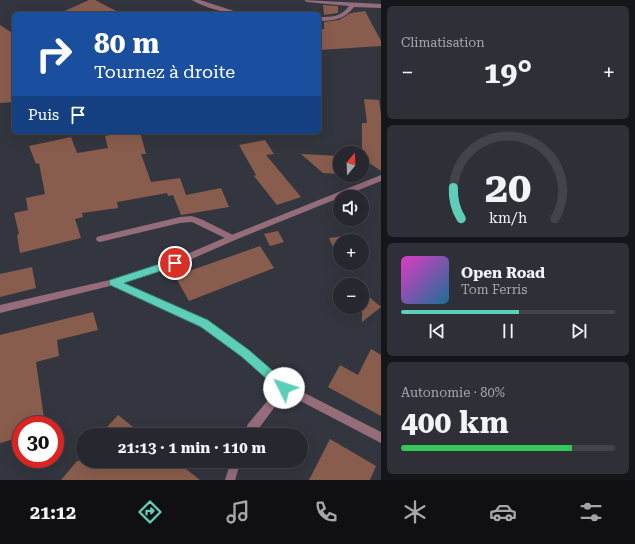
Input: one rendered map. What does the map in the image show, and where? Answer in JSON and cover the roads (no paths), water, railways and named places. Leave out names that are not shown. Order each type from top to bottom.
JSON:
[{"type":"street","points":[[195,0],[232,12]]},
{"type":"street","points":[[307,0],[353,5],[381,6]]},
{"type":"street","points":[[321,20],[339,18],[349,11],[353,5]]},
{"type":"street","points":[[0,309],[114,282],[175,263],[232,238],[381,178]]},
{"type":"street","points":[[100,239],[180,220],[192,219],[232,238]]},
{"type":"street","points":[[114,282],[204,324],[246,354],[284,388],[381,438]]},
{"type":"street","points":[[252,428],[284,388]]},
{"type":"street","points":[[230,480],[234,468]]}]
